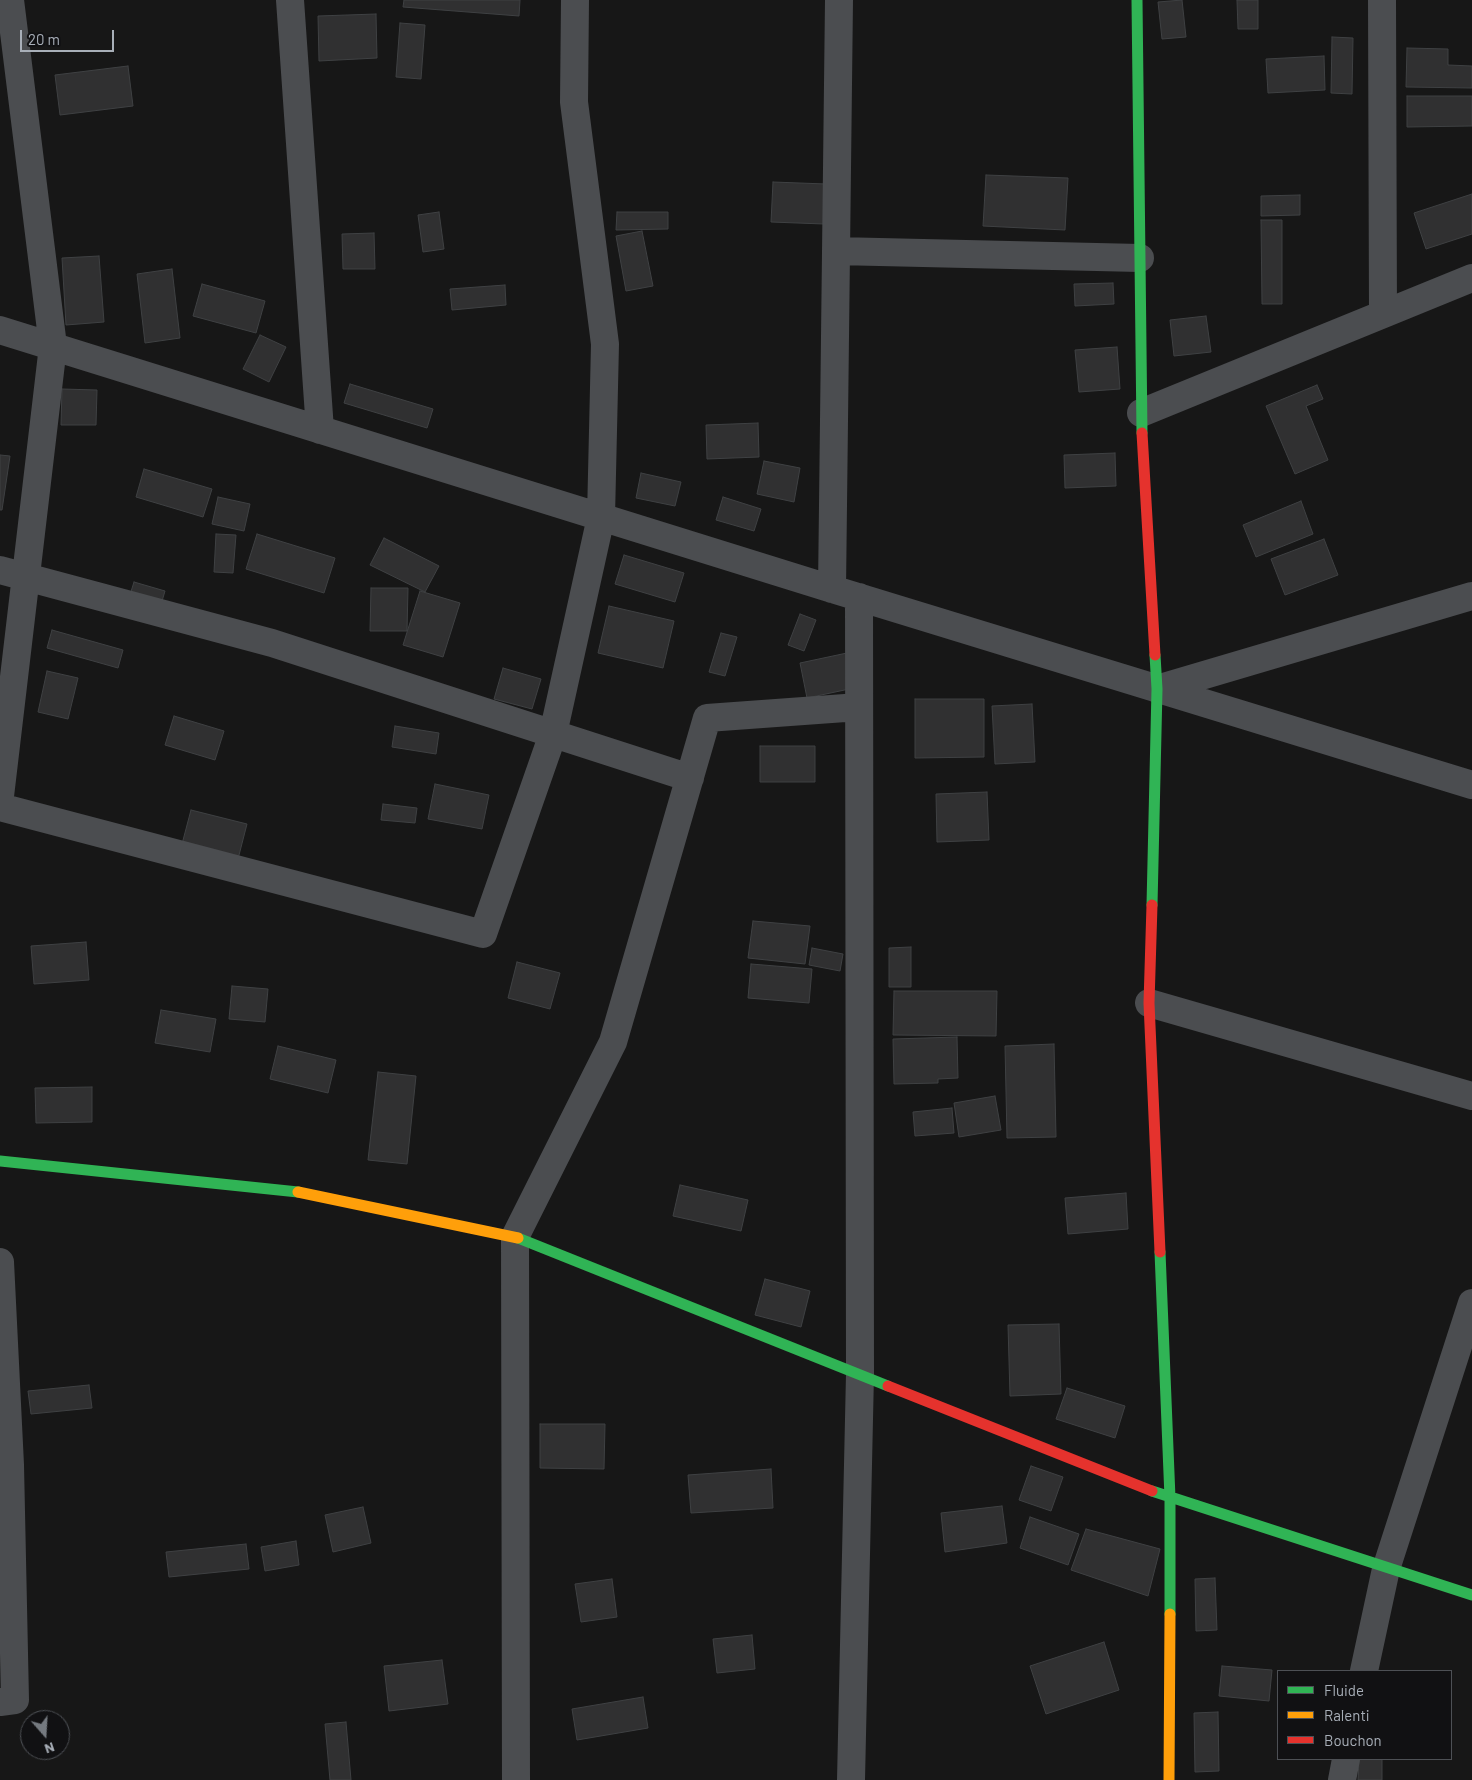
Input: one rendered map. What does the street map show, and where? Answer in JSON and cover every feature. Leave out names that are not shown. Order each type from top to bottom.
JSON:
[{"type":"street","points":[[0,796],[52,346],[10,0]]},
{"type":"street","points":[[290,0],[320,430]]},
{"type":"street","points":[[0,807],[483,934],[553,734],[601,517],[605,344],[574,102],[576,0]]},
{"type":"street","points":[[832,589],[839,0]]},
{"type":"street","points":[[1138,0],[1141,413],[1157,690],[1149,1002],[1170,1498],[1169,1780]]},
{"type":"street","points":[[1382,0],[1383,314]]},
{"type":"street","points":[[836,251],[1140,258]]},
{"type":"street","points":[[1141,413],[1472,278]]},
{"type":"street","points":[[0,330],[1157,690],[1472,785]]},
{"type":"street","points":[[0,570],[272,643],[690,778]]},
{"type":"street","points":[[1157,690],[1472,596]]},
{"type":"street","points":[[851,1780],[860,1374],[859,597]]},
{"type":"street","points":[[516,1780],[514,1237],[613,1042],[707,718],[859,707]]},
{"type":"street","points":[[1149,1002],[1472,1096]]},
{"type":"street","points":[[0,1161],[296,1192],[514,1237],[1170,1498],[1386,1569],[1472,1594]]},
{"type":"street","points":[[0,1278],[5,1466],[15,1700],[0,1702]]},
{"type":"street","points":[[1364,1670],[1386,1569],[1472,1304]]},
{"type":"street","points":[[1342,1780],[1346,1760]]},
{"type":"building","points":[[404,0],[520,0],[519,16],[403,7]]},
{"type":"building","points":[[1182,0],[1186,37],[1162,39],[1158,2]]},
{"type":"building","points":[[1237,0],[1258,0],[1258,29],[1238,29]]},
{"type":"building","points":[[376,14],[377,58],[319,61],[318,16]]},
{"type":"building","points":[[400,23],[425,25],[421,79],[396,77]]},
{"type":"building","points":[[1332,37],[1353,38],[1352,94],[1331,93]]},
{"type":"building","points":[[1407,48],[1448,49],[1448,65],[1472,66],[1472,88],[1406,87]]},
{"type":"building","points":[[1324,56],[1325,90],[1268,93],[1266,59]]},
{"type":"building","points":[[128,66],[133,106],[60,115],[55,75]]},
{"type":"building","points":[[1407,96],[1472,96],[1472,126],[1407,127]]},
{"type":"building","points":[[986,175],[1068,178],[1065,230],[983,226]]},
{"type":"building","points":[[773,182],[826,184],[824,224],[771,222]]},
{"type":"building","points":[[1472,194],[1472,234],[1426,249],[1414,213]]},
{"type":"building","points":[[1300,195],[1300,215],[1261,216],[1261,196]]},
{"type":"building","points":[[439,212],[444,249],[423,252],[418,215]]},
{"type":"building","points":[[617,212],[668,212],[668,229],[616,230]]},
{"type":"building","points":[[1261,220],[1282,220],[1282,304],[1262,304]]},
{"type":"building","points":[[642,231],[653,286],[626,291],[616,236]]},
{"type":"building","points":[[374,233],[375,269],[343,269],[342,234]]},
{"type":"building","points":[[99,256],[104,322],[66,325],[62,258]]},
{"type":"building","points":[[172,269],[180,338],[145,343],[137,274]]},
{"type":"building","points":[[1113,283],[1114,304],[1075,306],[1074,284]]},
{"type":"building","points":[[202,284],[265,301],[256,333],[193,316]]},
{"type":"building","points":[[505,285],[506,305],[452,310],[450,289]]},
{"type":"building","points":[[1206,316],[1211,352],[1174,356],[1170,320]]},
{"type":"building","points":[[260,335],[286,347],[269,382],[243,369]]},
{"type":"building","points":[[1117,347],[1120,389],[1079,392],[1075,350]]},
{"type":"building","points":[[350,384],[433,409],[427,428],[344,403]]},
{"type":"building","points":[[1317,385],[1323,399],[1306,406],[1328,460],[1295,474],[1266,406]]},
{"type":"building","points":[[62,389],[97,390],[96,425],[61,425]]},
{"type":"building","points":[[758,423],[759,457],[707,459],[706,425]]},
{"type":"building","points":[[1115,453],[1116,486],[1065,488],[1064,455]]},
{"type":"building","points":[[0,455],[10,456],[2,510],[0,510]]},
{"type":"building","points":[[764,461],[800,468],[794,502],[757,494]]},
{"type":"building","points":[[144,469],[212,489],[203,517],[136,497]]},
{"type":"building","points":[[641,473],[681,482],[675,506],[636,498]]},
{"type":"building","points":[[218,497],[250,504],[244,531],[212,524]]},
{"type":"building","points":[[723,497],[761,509],[754,531],[716,520]]},
{"type":"building","points":[[1301,501],[1313,534],[1256,557],[1243,525]]},
{"type":"building","points":[[216,534],[236,535],[233,573],[214,572]]},
{"type":"building","points":[[257,534],[335,558],[324,593],[246,569]]},
{"type":"building","points":[[384,538],[439,566],[425,592],[370,565]]},
{"type":"building","points":[[1324,539],[1338,575],[1285,595],[1271,559]]},
{"type":"building","points":[[624,555],[684,573],[675,602],[615,584]]},
{"type":"building","points":[[134,582],[165,591],[160,608],[129,598]]},
{"type":"building","points":[[371,588],[408,588],[407,631],[370,631]]},
{"type":"building","points":[[420,591],[460,603],[443,657],[403,645]]},
{"type":"building","points":[[609,606],[674,621],[663,668],[598,653]]},
{"type":"building","points":[[800,614],[816,620],[804,651],[788,645]]},
{"type":"building","points":[[52,630],[123,650],[118,668],[47,648]]},
{"type":"building","points":[[721,633],[737,637],[725,676],[709,672]]},
{"type":"building","points":[[847,653],[854,688],[807,698],[800,663]]},
{"type":"building","points":[[503,668],[541,679],[532,709],[494,699]]},
{"type":"building","points":[[47,671],[78,678],[68,719],[38,712]]},
{"type":"building","points":[[915,699],[984,699],[984,757],[915,758]]},
{"type":"building","points":[[1032,704],[1035,762],[995,764],[992,706]]},
{"type":"building","points":[[174,716],[224,731],[215,760],[165,745]]},
{"type":"building","points":[[395,726],[439,733],[436,754],[392,747]]},
{"type":"building","points":[[760,746],[815,746],[815,782],[760,782]]},
{"type":"building","points":[[435,784],[489,795],[482,829],[428,819]]},
{"type":"building","points":[[987,792],[989,840],[937,842],[936,794]]},
{"type":"building","points":[[383,804],[417,808],[415,823],[381,820]]},
{"type":"building","points":[[191,810],[247,824],[238,859],[182,844]]},
{"type":"building","points":[[753,921],[810,926],[805,964],[748,958]]},
{"type":"building","points":[[86,942],[89,980],[34,984],[31,946]]},
{"type":"building","points":[[911,947],[911,987],[889,987],[889,948]]},
{"type":"building","points":[[812,948],[843,954],[840,971],[809,965]]},
{"type":"building","points":[[517,962],[560,973],[550,1009],[508,998]]},
{"type":"building","points":[[751,964],[812,969],[809,1003],[748,998]]},
{"type":"building","points":[[232,986],[268,989],[265,1022],[229,1019]]},
{"type":"building","points":[[894,991],[997,991],[996,1036],[893,1035]]},
{"type":"building","points":[[161,1010],[216,1019],[210,1052],[155,1043]]},
{"type":"building","points":[[957,1037],[958,1078],[938,1079],[938,1083],[894,1084],[893,1039]]},
{"type":"building","points":[[1054,1044],[1056,1137],[1007,1138],[1005,1046]]},
{"type":"building","points":[[278,1046],[336,1060],[328,1093],[270,1079]]},
{"type":"building","points":[[378,1072],[416,1076],[407,1164],[368,1160]]},
{"type":"building","points":[[92,1087],[92,1122],[36,1123],[35,1088]]},
{"type":"building","points":[[995,1096],[1001,1130],[959,1137],[954,1103]]},
{"type":"building","points":[[952,1108],[954,1133],[915,1136],[913,1112]]},
{"type":"building","points":[[680,1185],[748,1200],[741,1231],[673,1216]]},
{"type":"building","points":[[1126,1193],[1128,1229],[1068,1234],[1065,1198]]},
{"type":"building","points":[[765,1279],[810,1291],[801,1327],[755,1315]]},
{"type":"building","points":[[1059,1324],[1061,1394],[1010,1396],[1008,1325]]},
{"type":"building","points":[[89,1385],[92,1408],[31,1414],[28,1391]]},
{"type":"building","points":[[1067,1388],[1125,1406],[1115,1438],[1056,1419]]},
{"type":"building","points":[[540,1424],[605,1424],[604,1469],[540,1468]]},
{"type":"building","points":[[1031,1466],[1063,1477],[1051,1511],[1019,1500]]},
{"type":"building","points":[[771,1469],[773,1508],[691,1513],[688,1475]]},
{"type":"building","points":[[1002,1506],[1007,1543],[945,1552],[941,1513]]},
{"type":"building","points":[[363,1507],[371,1543],[333,1552],[325,1515]]},
{"type":"building","points":[[1030,1517],[1079,1534],[1068,1565],[1020,1548]]},
{"type":"building","points":[[1086,1529],[1160,1549],[1148,1596],[1071,1570]]},
{"type":"building","points":[[296,1541],[299,1565],[265,1571],[261,1547]]},
{"type":"building","points":[[246,1544],[249,1569],[169,1577],[166,1552]]},
{"type":"building","points":[[1215,1578],[1217,1630],[1196,1631],[1195,1579]]},
{"type":"building","points":[[612,1579],[617,1617],[581,1622],[575,1584]]},
{"type":"building","points":[[752,1635],[755,1669],[717,1673],[713,1639]]},
{"type":"building","points":[[1104,1642],[1119,1690],[1046,1714],[1030,1666]]},
{"type":"building","points":[[442,1660],[448,1704],[389,1711],[384,1666]]},
{"type":"building","points":[[1222,1666],[1272,1670],[1269,1701],[1219,1696]]},
{"type":"building","points":[[643,1697],[648,1728],[577,1740],[572,1709]]},
{"type":"building","points":[[1218,1712],[1219,1771],[1195,1772],[1194,1713]]},
{"type":"building","points":[[346,1722],[351,1780],[330,1780],[325,1724]]},
{"type":"building","points":[[1359,1760],[1382,1760],[1382,1780],[1358,1780]]},
{"type":"traffic: fast","points":[[1137,0],[1142,433]]},
{"type":"traffic: fast","points":[[1152,905],[1157,689],[1155,655]]},
{"type":"traffic: fast","points":[[0,1161],[298,1192]]},
{"type":"traffic: fast","points":[[518,1238],[888,1386]]},
{"type":"traffic: fast","points":[[1160,1252],[1170,1498],[1170,1614]]},
{"type":"traffic: fast","points":[[1152,1491],[1472,1595]]},
{"type":"traffic: slow","points":[[298,1192],[518,1238]]},
{"type":"traffic: slow","points":[[1169,1780],[1170,1614]]},
{"type":"traffic: jam","points":[[1142,433],[1155,655]]},
{"type":"traffic: jam","points":[[1152,905],[1149,1003],[1160,1252]]},
{"type":"traffic: jam","points":[[888,1386],[1152,1491]]}]
